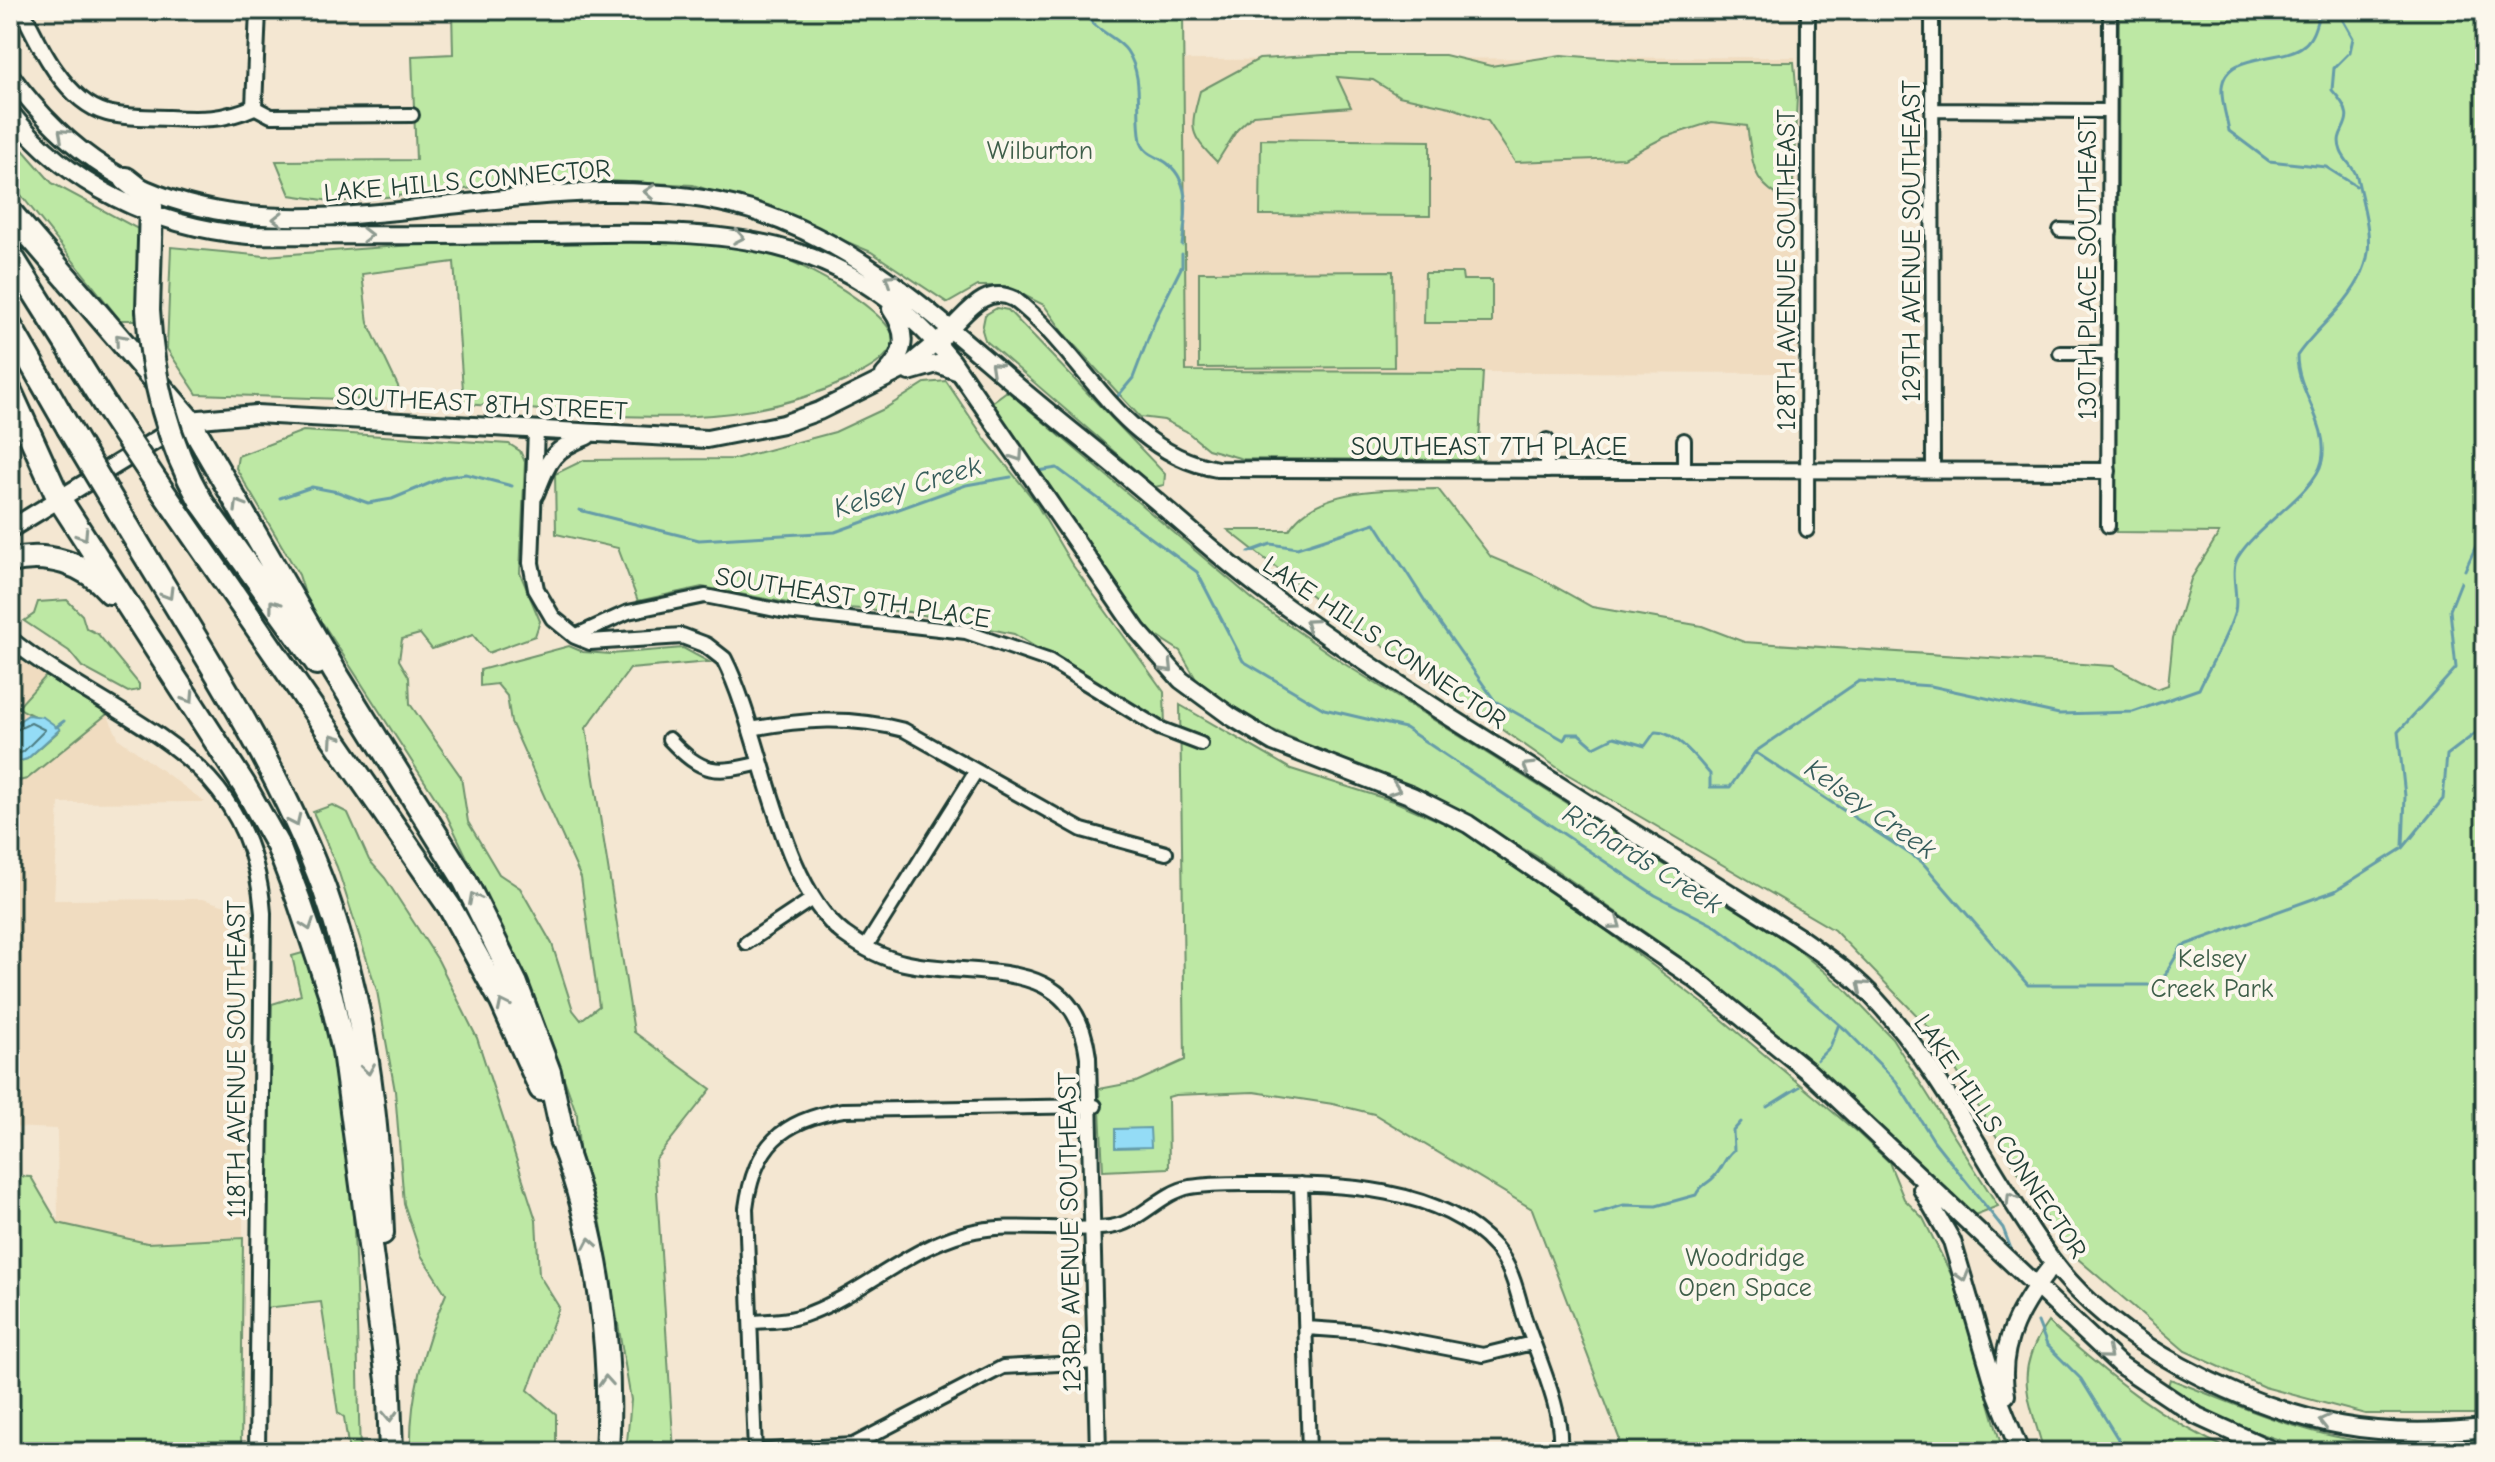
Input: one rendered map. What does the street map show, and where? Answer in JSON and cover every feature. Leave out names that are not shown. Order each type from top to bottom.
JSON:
[{"type":"highway","points":[[126,179],[145,194],[152,221],[148,310],[153,369],[171,439],[202,503],[387,757]]},
{"type":"highway","points":[[10,212],[189,420],[387,757],[465,881],[516,984],[549,1072],[601,1310],[607,1452]]},
{"type":"highway","points":[[10,254],[157,483],[449,906],[502,1002],[567,1154]]},
{"type":"highway","points":[[10,326],[277,783],[324,890],[341,943],[370,1076],[379,1165],[391,1452]]},
{"type":"highway","points":[[10,391],[58,497],[244,785],[278,846],[319,958],[352,1097],[388,1380]]},
{"type":"highway","points":[[10,561],[39,557],[57,560],[88,572],[107,588],[153,642]]},
{"type":"main road","name":"LAKE HILLS CONNECTOR","points":[[10,75],[56,128],[92,158],[126,179],[187,205],[263,219],[332,216],[613,189],[689,196],[747,209],[813,234],[891,279],[952,327],[1192,533],[1335,642],[1800,938],[1840,967],[1873,996],[1916,1048],[2054,1263],[2102,1311],[2138,1338],[2194,1372],[2247,1397],[2311,1418],[2378,1430],[2485,1428]]},
{"type":"main road","name":"LAKE HILLS CONNECTOR","points":[[10,112],[62,163],[152,221],[248,235],[717,234],[794,251],[848,275],[884,298],[937,343],[962,374],[1137,630],[1181,680],[1230,716],[1273,742],[1430,803],[1547,877],[1739,1012],[2097,1346],[2149,1387],[2197,1416],[2276,1452]]},
{"type":"main road","points":[[877,382],[896,363],[904,344],[903,327],[884,298]]},
{"type":"main road","name":"SOUTHEAST 8TH STREET","points":[[10,529],[189,420],[256,414],[707,439],[819,411],[906,368],[952,327]]},
{"type":"main road","points":[[877,382],[937,364],[962,374]]},
{"type":"main road","points":[[535,494],[554,454],[563,445],[593,434]]},
{"type":"main road","points":[[1900,1159],[1952,1241],[1997,1394],[2020,1452]]},
{"type":"main road","points":[[2020,1452],[2005,1392],[2004,1357],[2016,1319],[2054,1263]]},
{"type":"street","points":[[22,10],[70,88],[92,107],[125,116],[202,120],[227,118],[254,107]]},
{"type":"street","points":[[254,107],[258,10]]},
{"type":"street","name":"128TH AVENUE SOUTHEAST","points":[[1807,530],[1808,10]]},
{"type":"street","name":"129TH AVENUE SOUTHEAST","points":[[1932,10],[1933,471]]},
{"type":"street","name":"130TH PLACE SOUTHEAST","points":[[2108,526],[2110,10]]},
{"type":"street","points":[[254,107],[271,116],[412,115]]},
{"type":"street","points":[[1932,110],[2109,111]]},
{"type":"street","points":[[2060,230],[2110,232]]},
{"type":"street","name":"SOUTHEAST 7TH PLACE","points":[[952,327],[969,309],[987,297],[999,294],[1014,299],[1137,433],[1164,452],[1195,465],[1228,469],[2108,471]]},
{"type":"street","points":[[2060,353],[2109,353]]},
{"type":"street","points":[[536,430],[531,563],[536,589],[553,618],[575,636],[601,643],[670,635],[706,645],[724,659],[812,899],[827,918],[865,948],[879,921],[975,773]]},
{"type":"street","points":[[1547,440],[1547,471]]},
{"type":"street","points":[[1684,440],[1684,471]]},
{"type":"street","name":"SOUTHEAST 9TH PLACE","points":[[575,636],[628,612],[705,596],[786,612],[966,632],[1050,661],[1159,728],[1201,744]]},
{"type":"street","name":"118TH AVENUE SOUTHEAST","points":[[10,639],[167,741],[196,764],[229,804],[251,849],[263,913],[257,1452]]},
{"type":"street","points":[[751,729],[815,719],[871,721],[904,730],[975,773],[1082,830],[1166,853]]},
{"type":"street","points":[[669,739],[688,759],[708,770],[726,772],[761,763]]},
{"type":"street","points":[[746,943],[812,899]]},
{"type":"street","name":"123RD AVENUE SOUTHEAST","points":[[865,948],[904,963],[1021,974],[1055,993],[1074,1014],[1087,1044],[1092,1106],[1098,1452]]},
{"type":"street","points":[[1092,1106],[843,1110],[804,1119],[776,1137],[757,1161],[747,1199],[755,1452],[853,1445],[1003,1367],[1096,1362]]},
{"type":"street","points":[[751,1322],[778,1321],[812,1313],[919,1253],[965,1233],[1014,1227],[1093,1227],[1123,1223],[1164,1197],[1190,1187],[1301,1184],[1383,1191],[1429,1206],[1477,1230],[1498,1250],[1517,1290],[1557,1419],[1559,1452]]},
{"type":"street","points":[[1301,1184],[1309,1452]]},
{"type":"street","points":[[1307,1328],[1363,1332],[1483,1355],[1532,1343]]},
{"type":"shaded area","points":[[1795,57],[1795,373],[1186,371],[1184,60]]},
{"type":"shaded area","points":[[10,653],[46,676],[18,706],[28,715],[10,727]]},
{"type":"shaded area","points":[[107,714],[119,739],[205,802],[59,803],[54,900],[203,899],[242,911],[243,1238],[147,1243],[58,1223],[57,1129],[10,1127],[10,783],[27,779]]},
{"type":"green space","name":"Wilburton","points":[[452,10],[1183,10],[1186,371],[1483,372],[1478,460],[1243,459],[1208,449],[1186,431],[1164,420],[1140,417],[1067,337],[1044,305],[1005,286],[978,286],[948,303],[871,252],[769,209],[693,185],[563,179],[337,202],[290,195],[276,161],[416,160],[412,56],[453,54]]},
{"type":"green space","name":"Kelsey Creek Park","points":[[2119,10],[2485,10],[2485,1414],[2365,1414],[2264,1387],[2185,1351],[2063,1246],[1933,1032],[1834,930],[1562,771],[1320,602],[1228,530],[1289,530],[1301,515],[1317,505],[1356,493],[1438,489],[1491,557],[1536,576],[1592,607],[1702,626],[1744,642],[2113,666],[2157,689],[2168,685],[2173,638],[2191,579],[2219,533],[2116,532]]},
{"type":"green space","points":[[1324,55],[1445,55],[1491,66],[1561,55],[1652,62],[1794,62],[1797,97],[1792,203],[1768,189],[1756,173],[1747,126],[1712,122],[1665,137],[1624,158],[1515,162],[1488,121],[1450,107],[1399,96],[1373,80],[1337,77],[1351,107],[1253,115],[1237,130],[1217,162],[1196,137],[1193,123],[1200,91],[1259,59]]},
{"type":"green space","points":[[10,135],[52,183],[140,230],[137,320],[120,320],[10,181]]},
{"type":"green space","points":[[1261,139],[1430,141],[1430,216],[1260,215]]},
{"type":"green space","points":[[691,240],[756,250],[807,269],[844,290],[877,315],[895,340],[891,348],[874,365],[845,381],[800,399],[753,410],[658,417],[464,404],[454,262],[362,274],[368,323],[398,386],[400,401],[197,394],[167,349],[171,247],[265,256],[453,242]]},
{"type":"green space","points":[[1393,271],[1394,367],[1199,368],[1199,272]]},
{"type":"green space","points":[[1425,273],[1462,273],[1463,280],[1492,280],[1492,323],[1424,323]]},
{"type":"green space","points":[[997,308],[1008,310],[1165,474],[1164,485],[1155,487],[985,340],[982,330],[985,315]]},
{"type":"green space","points":[[946,381],[985,439],[1034,500],[1071,563],[1164,692],[1165,727],[1014,634],[909,612],[798,605],[702,587],[638,601],[618,548],[556,534],[555,474],[584,460],[734,459],[835,432],[884,409],[925,383]]},
{"type":"green space","points":[[1007,391],[1257,603],[1343,663],[1791,944],[1845,989],[1892,1038],[1998,1206],[1972,1216],[1801,1054],[1693,966],[1536,856],[1436,798],[1259,724],[1197,681],[1180,651],[1149,631],[992,402]]},
{"type":"green space","points":[[303,431],[509,444],[520,451],[525,462],[520,573],[540,621],[535,636],[488,653],[473,635],[432,649],[420,634],[402,639],[399,660],[409,677],[410,704],[461,777],[468,822],[499,874],[520,888],[552,944],[573,1010],[581,1020],[599,1006],[581,878],[511,722],[507,696],[497,684],[480,686],[480,670],[569,646],[583,652],[611,654],[683,648],[709,662],[630,669],[586,728],[634,1032],[711,1089],[655,1160],[674,1452],[626,1452],[631,1400],[600,1218],[579,1151],[577,1115],[537,1003],[447,816],[323,624],[311,613],[299,575],[236,468],[238,456]]},
{"type":"green space","points":[[67,600],[82,615],[86,628],[98,634],[139,684],[139,690],[128,692],[82,667],[69,651],[24,621],[34,614],[38,602]]},
{"type":"green space","points":[[46,676],[107,714],[27,779],[10,783],[10,764],[27,759],[60,730],[18,707]]},
{"type":"green space","name":"Woodridge Open Space","points":[[1180,705],[1291,769],[1396,802],[1460,830],[1595,922],[1705,1005],[1858,1133],[1889,1162],[1904,1199],[1923,1218],[1955,1282],[2003,1452],[1618,1452],[1619,1438],[1532,1209],[1374,1114],[1333,1104],[1254,1092],[1175,1095],[1168,1097],[1169,1168],[1103,1171],[1099,1089],[1136,1082],[1185,1060]]},
{"type":"green space","points":[[332,805],[348,813],[369,860],[385,878],[438,960],[477,1038],[536,1220],[539,1275],[559,1307],[528,1390],[556,1414],[556,1452],[411,1452],[415,1391],[431,1332],[446,1294],[421,1255],[404,1204],[395,1091],[377,991],[337,867],[313,812]]},
{"type":"green space","points":[[306,952],[340,1094],[351,1181],[360,1452],[349,1452],[344,1417],[338,1413],[321,1302],[265,1308],[272,1004],[301,995],[292,956]]},
{"type":"green space","points":[[10,1176],[31,1177],[58,1223],[147,1243],[243,1238],[241,1452],[10,1452]]},
{"type":"green space","points":[[2048,1322],[2159,1411],[2235,1452],[2044,1452],[2029,1400],[2027,1371],[2030,1356]]},
{"type":"green space","points":[[2170,1379],[2270,1418],[2322,1434],[2389,1444],[2485,1439],[2485,1452],[2315,1452],[2250,1430],[2207,1411],[2168,1386]]},
{"type":"water","points":[[28,715],[43,717],[60,729],[27,759],[10,764],[10,727]]},
{"type":"water","points":[[1150,1128],[1151,1147],[1115,1148],[1115,1129]]},
{"type":"waterway","points":[[1082,10],[1093,23],[1123,46],[1133,61],[1138,83],[1141,141],[1148,152],[1176,172],[1184,191],[1186,213],[1182,245]]},
{"type":"waterway","points":[[1755,752],[1859,681],[1931,686],[2059,714],[2133,712],[2199,689],[2235,611],[2234,569],[2238,557],[2258,533],[2309,485],[2322,461],[2318,421],[2302,383],[2297,356],[2352,292],[2366,261],[2366,216],[2357,177],[2342,154],[2339,142],[2347,118],[2346,111],[2332,90],[2334,68],[2350,52],[2353,38],[2337,10]]},
{"type":"waterway","points":[[2336,13],[2318,18],[2309,40],[2295,50],[2233,68],[2225,76],[2222,99],[2229,131],[2269,161],[2326,167],[2356,186]]},
{"type":"waterway","points":[[1117,397],[1133,378],[1156,318],[1182,266],[1182,254]]},
{"type":"waterway","name":"Richards Creek","points":[[1038,471],[1057,468],[1197,572],[1243,661],[1324,709],[1405,728],[1655,895],[1717,927],[1778,972],[1847,1031],[1896,1081],[1934,1141],[2003,1228],[2013,1254]]},
{"type":"waterway","name":"Kelsey Creek","points":[[280,498],[312,487],[368,503],[392,499],[445,477],[466,474],[512,486]]},
{"type":"waterway","name":"Kelsey Creek","points":[[579,510],[699,540],[835,532],[966,485],[1011,477]]},
{"type":"waterway","name":"Kelsey Creek","points":[[1249,552],[1271,544],[1297,548],[1375,523],[1432,612],[1495,701],[1564,740],[1567,734],[1579,734],[1594,747],[1614,737],[1645,746],[1655,732],[1671,736],[1686,747],[1710,774],[1710,787],[1730,787],[1755,752],[1922,862],[2028,985],[2159,985],[2182,946],[2335,891],[2403,848],[2443,799],[2447,755],[2485,726]]},
{"type":"waterway","points":[[2465,570],[2485,526]]},
{"type":"waterway","points":[[2403,846],[2405,796],[2398,732],[2456,668],[2450,610],[2461,582]]},
{"type":"waterway","name":"Kelsey Creek","points":[[56,727],[64,721]]},
{"type":"waterway","points":[[1817,1060],[1830,1047],[1839,1024]]},
{"type":"waterway","points":[[1767,1107],[1799,1087]]},
{"type":"waterway","points":[[1595,1214],[1624,1205],[1656,1206],[1696,1195],[1717,1174],[1734,1150],[1733,1131],[1741,1122]]},
{"type":"waterway","name":"Richards Creek","points":[[2038,1322],[2047,1345],[2081,1379],[2126,1452]]}]
